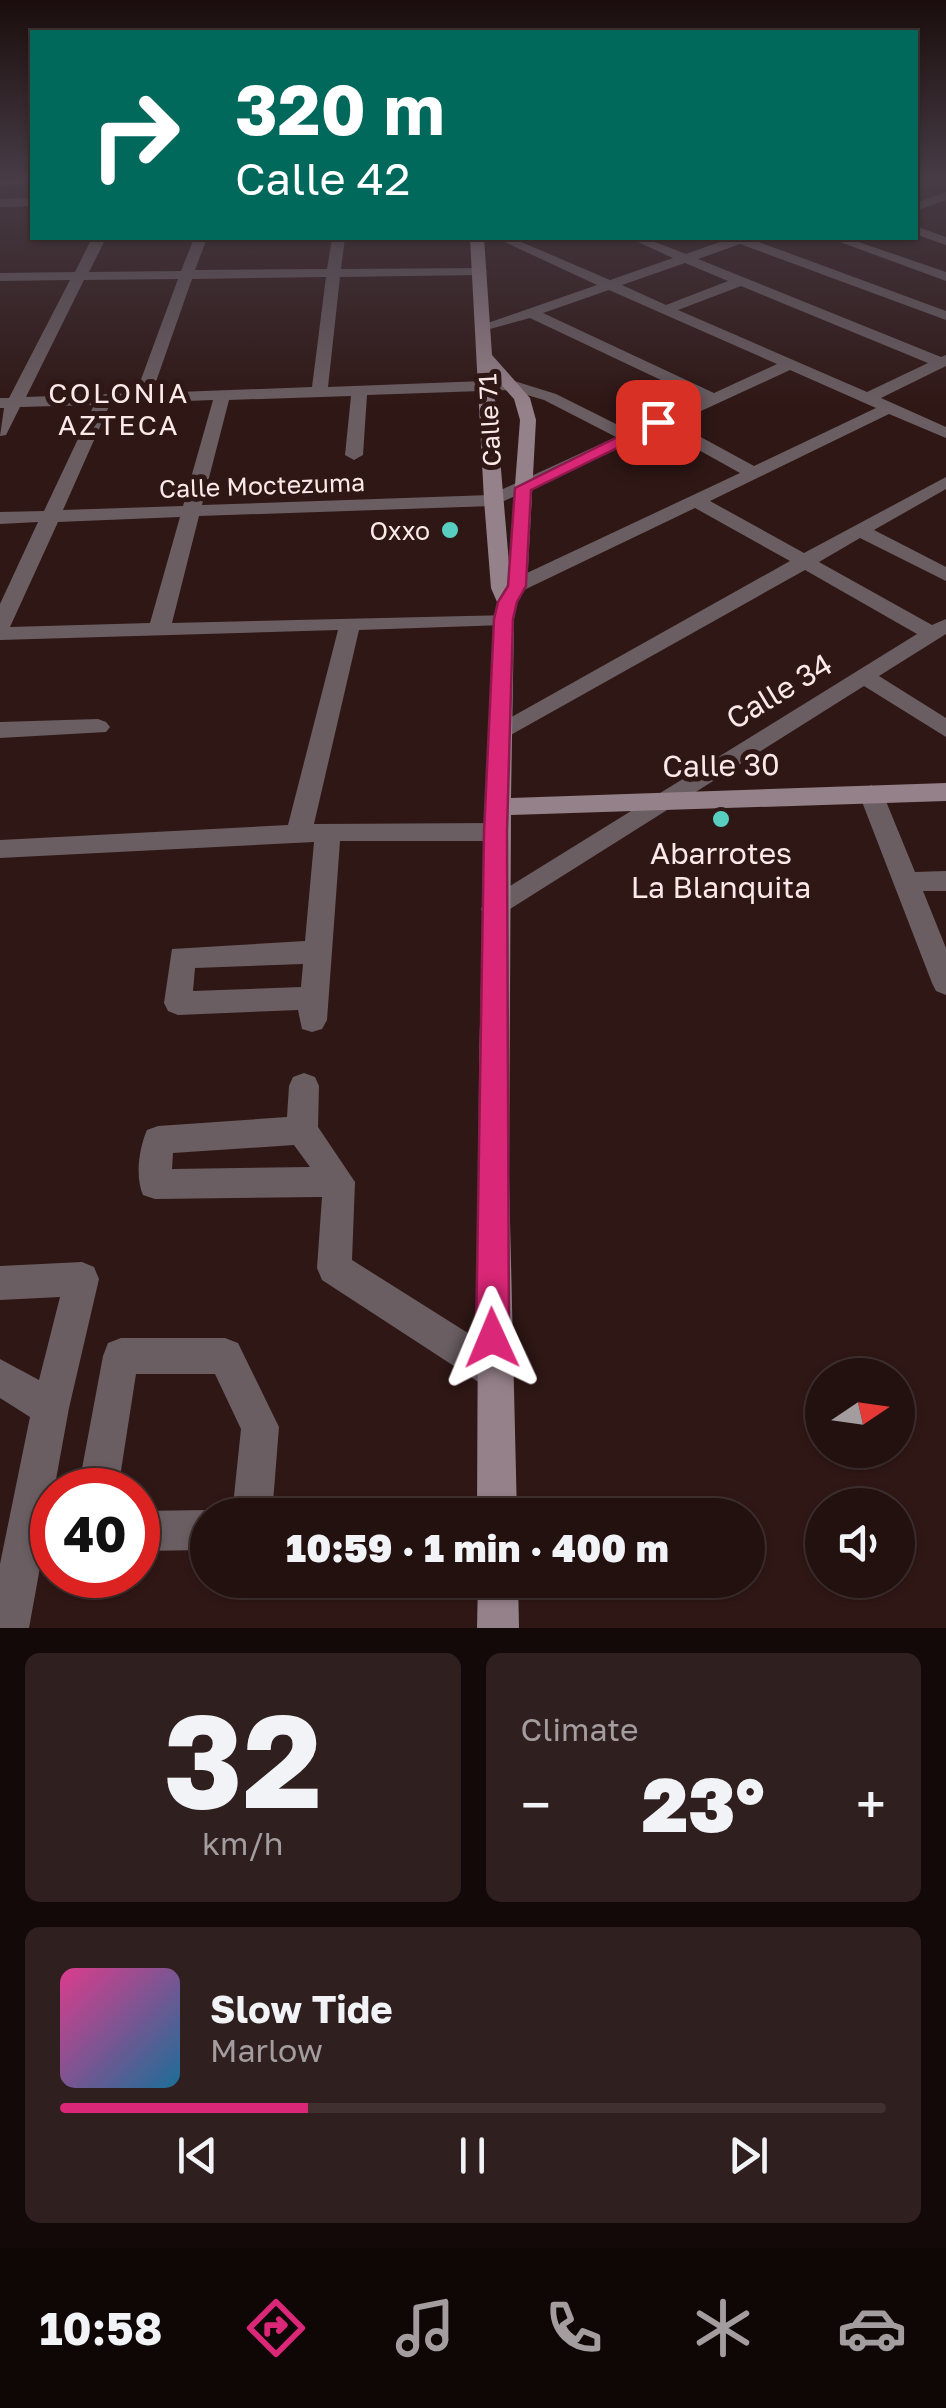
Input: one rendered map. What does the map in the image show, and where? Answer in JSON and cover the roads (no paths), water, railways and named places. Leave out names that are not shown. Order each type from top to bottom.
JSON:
[{"type":"street","points":[[0,431],[7,403],[91,255]]},
{"type":"street","points":[[142,398],[193,255]]},
{"type":"street","points":[[318,392],[336,255]]},
{"type":"street","name":"Calle 71","points":[[479,255],[493,500],[507,599]]},
{"type":"street","points":[[541,255],[946,433]]},
{"type":"street","points":[[675,255],[943,361]]},
{"type":"street","points":[[484,329],[695,255]]},
{"type":"street","points":[[784,255],[946,316]]},
{"type":"street","points":[[883,255],[946,277]]},
{"type":"street","points":[[0,276],[480,271]]},
{"type":"street","points":[[668,309],[742,281]]},
{"type":"street","points":[[533,314],[712,398]]},
{"type":"street","name":"Calle 71","points":[[486,358],[527,409],[523,488],[507,599],[496,819],[490,1243],[497,1498]]},
{"type":"street","points":[[867,399],[943,361]]},
{"type":"street","name":"Calle Moctezuma","points":[[0,518],[493,500],[790,364]]},
{"type":"street","points":[[7,403],[511,385],[550,396],[626,436]]},
{"type":"street","points":[[354,455],[359,391]]},
{"type":"street","points":[[158,630],[222,396]]},
{"type":"street","points":[[0,626],[104,400]]},
{"type":"street","points":[[0,634],[350,624],[507,599],[890,408]]},
{"type":"street","points":[[658,422],[754,473]]},
{"type":"street","points":[[500,733],[946,482]]},
{"type":"street","points":[[697,501],[939,630]]},
{"type":"street","points":[[859,530],[946,576]]},
{"type":"street","points":[[299,833],[350,624]]},
{"type":"street","name":"Calle 34","points":[[494,909],[939,630]]},
{"type":"street","points":[[864,676],[946,729]]},
{"type":"street","points":[[0,730],[98,727]]},
{"type":"street","name":"Calle 30","points":[[496,819],[664,799],[946,792]]},
{"type":"street","points":[[871,794],[946,983]]},
{"type":"street","points":[[0,849],[496,819]]},
{"type":"street","points":[[318,952],[182,957],[178,1003],[313,1009],[318,952],[328,832]]},
{"type":"street","points":[[906,882],[946,880]]},
{"type":"street","points":[[304,1086],[302,1130],[339,1182],[334,1268],[493,1370]]},
{"type":"street","points":[[302,1130],[158,1140],[155,1184],[339,1182]]},
{"type":"street","points":[[0,1283],[82,1279],[50,1408],[8,1628]]},
{"type":"street","points":[[102,1468],[121,1356],[226,1356],[260,1427],[254,1498]]},
{"type":"street","points":[[0,1378],[50,1408]]},
{"type":"street","points":[[160,1531],[190,1531]]},
{"type":"street","points":[[498,1598],[498,1628]]},
{"type":"place","name":"Oxxo","points":[[450,530]]},
{"type":"place","name":"Abarrotes La Blanquita","points":[[721,819]]},
{"type":"district","name":"COLONIA AZTECA","points":[[119,408]]}]
